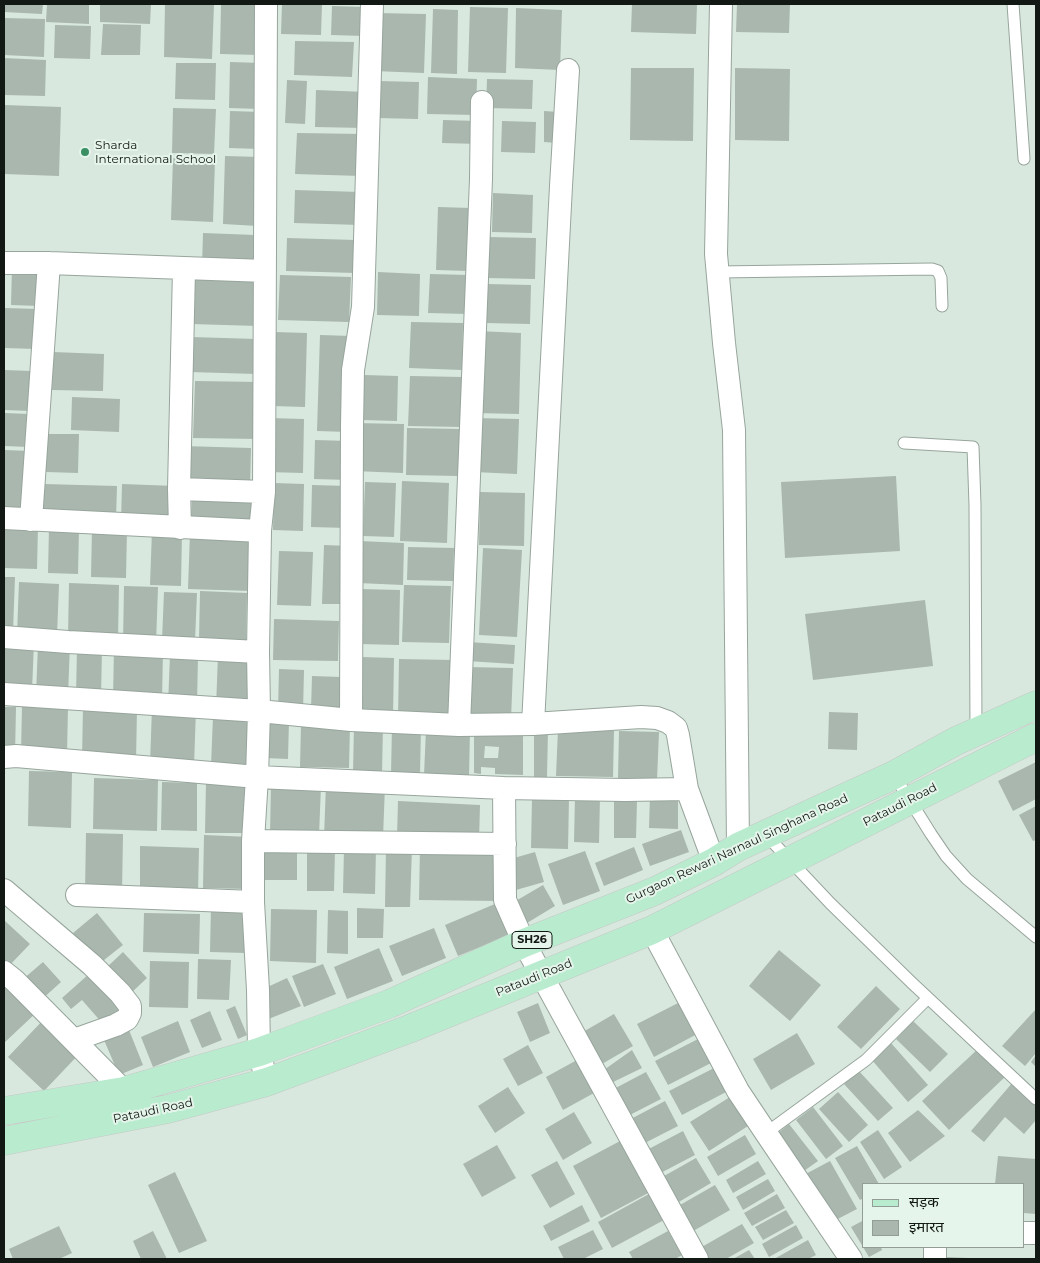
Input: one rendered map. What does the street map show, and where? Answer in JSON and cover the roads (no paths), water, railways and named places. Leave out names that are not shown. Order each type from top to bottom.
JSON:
[{"type":"main road","name":"Gurgaon Rewari Narnaul Singhana Road","points":[[4,1111],[124,1091],[259,1052],[389,1004],[524,943],[656,891],[714,862],[738,847],[894,775],[976,732],[1036,707]]},
{"type":"main road","name":"Pataudi Road","points":[[4,1141],[168,1109],[267,1082],[409,1029],[652,930],[1036,737]]},
{"type":"street","points":[[266,4],[264,492],[260,531],[259,711],[253,841],[253,902],[259,1052],[267,1082]]},
{"type":"street","points":[[351,720],[353,370],[363,307],[372,4]]},
{"type":"street","points":[[721,4],[716,254],[734,430],[738,847]]},
{"type":"street","points":[[533,724],[568,70]]},
{"type":"street","points":[[459,725],[480,208],[482,102]]},
{"type":"street","points":[[4,263],[265,271]]},
{"type":"street","points":[[31,520],[48,263]]},
{"type":"street","points":[[180,528],[179,489],[184,269]]},
{"type":"street","points":[[179,489],[264,492]]},
{"type":"street","points":[[4,518],[260,531]]},
{"type":"street","points":[[4,637],[77,643],[258,652]]},
{"type":"street","points":[[4,694],[259,711],[351,720],[459,725],[533,724],[641,717],[657,718],[668,722],[676,728],[687,789],[714,862]]},
{"type":"street","points":[[4,757],[26,757],[257,777],[504,788],[687,789]]},
{"type":"street","points":[[504,788],[505,900],[524,943],[697,1259]]},
{"type":"street","points":[[253,841],[505,844]]},
{"type":"street","points":[[4,890],[92,965],[120,992],[130,1006],[130,1013],[127,1019],[116,1025],[74,1040]]},
{"type":"street","points":[[77,895],[253,902]]},
{"type":"street","points":[[652,930],[738,1091],[851,1259]]},
{"type":"street","points":[[4,972],[124,1091]]},
{"type":"lane","points":[[1013,4],[1024,159]]},
{"type":"lane","points":[[718,272],[932,269],[938,271],[941,278],[942,306]]},
{"type":"lane","points":[[904,443],[972,446],[975,505],[976,732]]},
{"type":"lane","points":[[894,775],[946,856],[967,879],[1036,937]]},
{"type":"lane","points":[[765,835],[830,903],[1036,1099]]},
{"type":"lane","points":[[766,1133],[866,1060],[928,998]]},
{"type":"place","name":"Sharda International School","points":[[85,152]]}]
